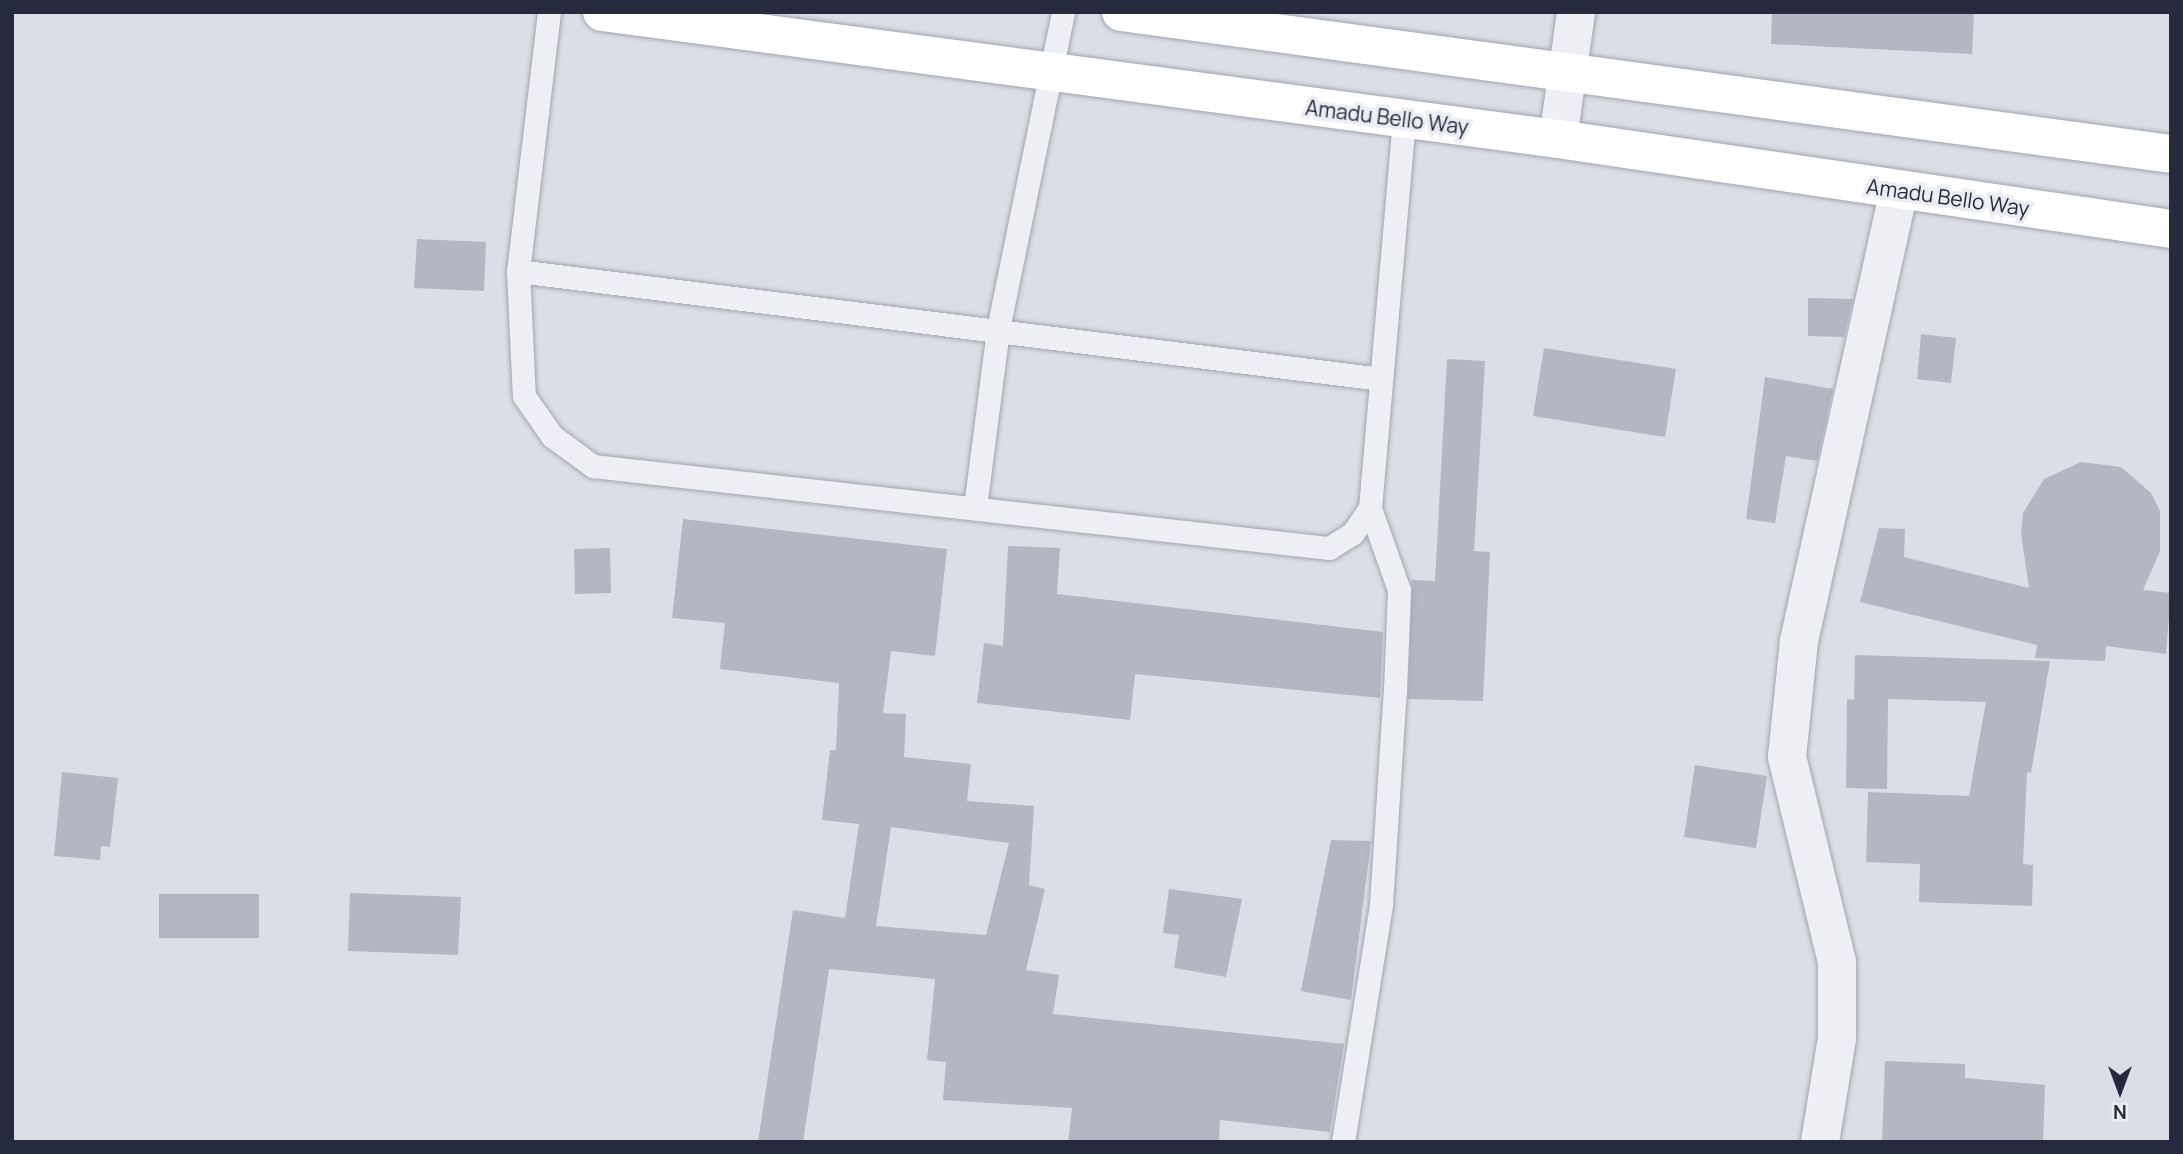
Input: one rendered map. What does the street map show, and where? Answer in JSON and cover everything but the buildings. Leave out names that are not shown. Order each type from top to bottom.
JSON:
[{"type":"main road","name":"Amadu Bello Way","points":[[602,12],[1558,139],[2171,229]]},
{"type":"main road","points":[[1121,12],[1568,68],[2171,153]]},
{"type":"street","points":[[1558,139],[1576,12]]},
{"type":"street","points":[[1820,1142],[1837,1038],[1837,962],[1787,757],[1799,641],[1899,191]]},
{"type":"lane","points":[[549,12],[518,271],[524,396],[552,436],[593,466],[1329,548],[1353,533],[1370,508]]},
{"type":"lane","points":[[975,507],[998,328],[1048,73],[1063,12]]},
{"type":"lane","points":[[1343,1142],[1381,904],[1395,690],[1399,590],[1370,508],[1404,119]]},
{"type":"lane","points":[[518,271],[998,328],[1381,379]]}]
